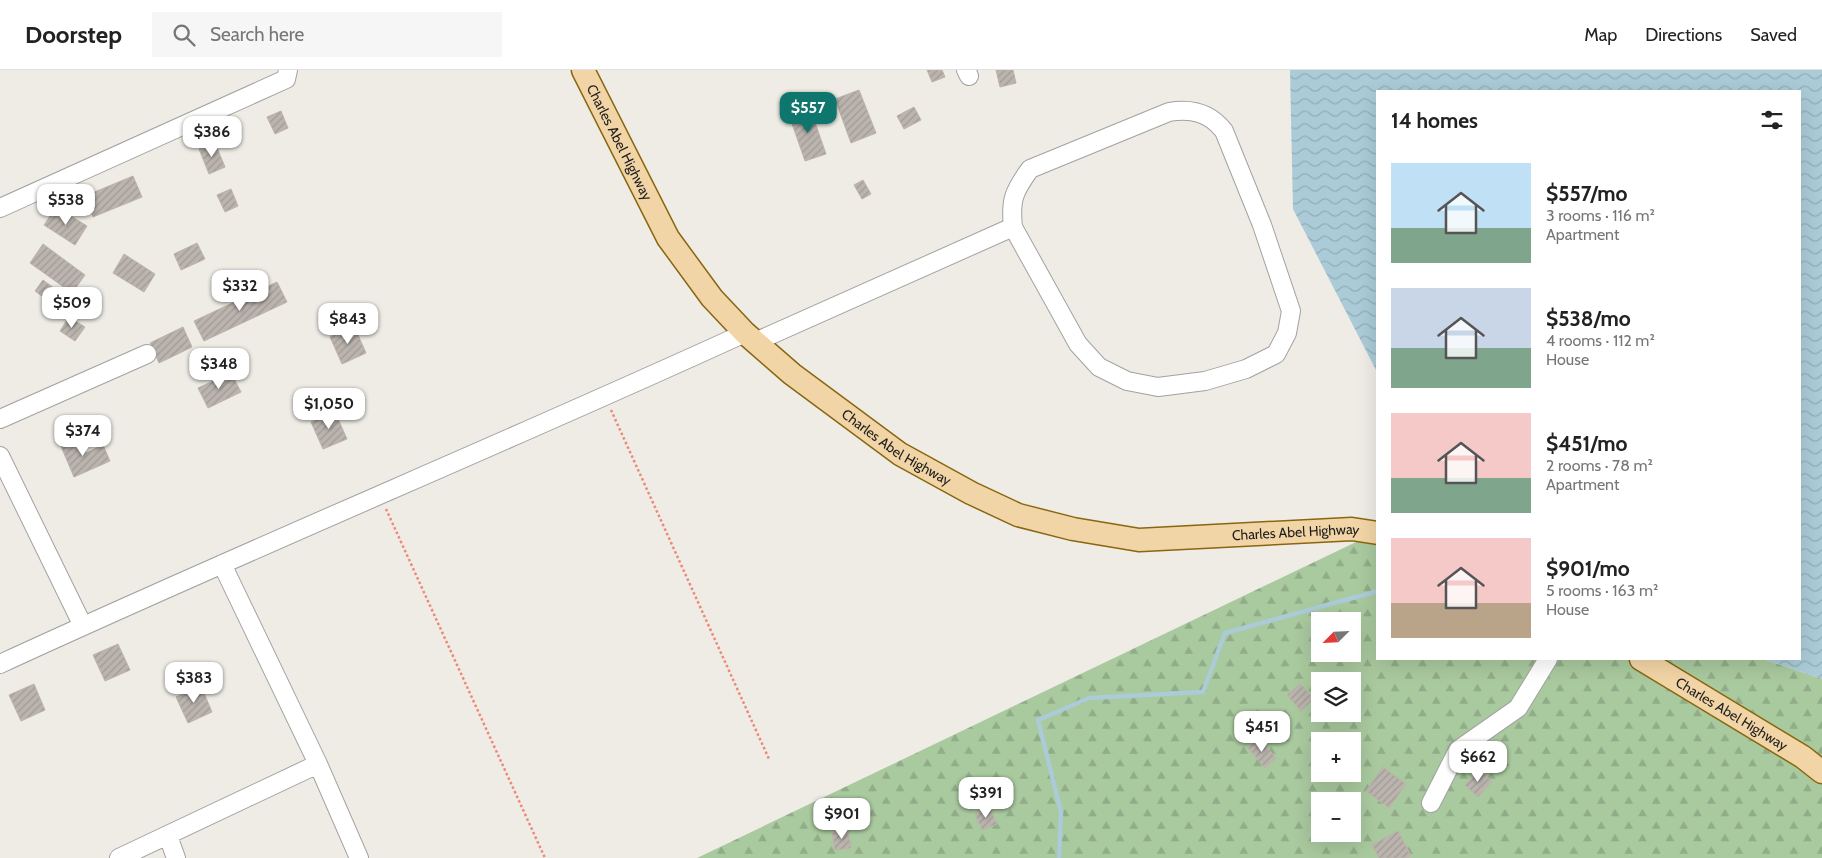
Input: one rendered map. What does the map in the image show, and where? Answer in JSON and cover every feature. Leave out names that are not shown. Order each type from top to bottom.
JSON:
[{"type":"main road","name":"Charles Abel Highway","points":[[583,70],[668,238],[712,298],[750,337],[792,374],[900,454],[970,493],[1018,515],[1073,529],[1138,540],[1352,530],[1376,533]]},
{"type":"main road","name":"Charles Abel Highway","points":[[1643,660],[1803,757],[1822,772]]},
{"type":"street","points":[[0,208],[286,80],[288,70]]},
{"type":"street","points":[[1184,109],[1198,111],[1216,121],[1224,131],[1255,208],[1291,310],[1287,333],[1276,354],[1246,369],[1205,381],[1158,387],[1127,382],[1099,367],[1078,344],[1013,227],[1011,207],[1016,189],[1030,170],[1170,112],[1184,109]]},
{"type":"street","points":[[0,664],[222,564],[380,497],[605,397],[1013,227]]},
{"type":"street","points":[[0,419],[147,354]]},
{"type":"street","points":[[0,456],[83,626]]},
{"type":"street","points":[[222,564],[318,764],[360,858]]},
{"type":"street","points":[[1431,803],[1458,750],[1518,708],[1547,660]]},
{"type":"street","points":[[119,858],[318,764]]},
{"type":"street","points":[[168,836],[176,858]]},
{"type":"path","points":[[605,397],[769,759]]},
{"type":"path","points":[[380,497],[545,858]]},
{"type":"green space","points":[[1376,532],[1376,660],[1766,660],[1822,679],[1822,858],[697,858]]},
{"type":"water","points":[[1290,70],[1822,70],[1822,679],[1766,660],[1801,660],[1801,90],[1376,90],[1376,370],[1293,209]]},
{"type":"building","points":[[927,70],[942,70],[945,77],[932,82]]},
{"type":"building","points":[[996,70],[1013,70],[1016,83],[1000,87]]},
{"type":"building","points":[[859,90],[876,133],[851,143],[835,99]]},
{"type":"building","points":[[914,107],[921,120],[904,129],[897,116]]},
{"type":"building","points":[[810,108],[826,154],[805,161],[789,115]]},
{"type":"building","points":[[281,111],[288,128],[275,134],[267,117]]},
{"type":"building","points":[[215,143],[225,167],[209,174],[199,149]]},
{"type":"building","points":[[133,176],[142,197],[93,217],[85,196]]},
{"type":"building","points":[[863,180],[871,194],[862,199],[854,185]]},
{"type":"building","points":[[231,189],[238,206],[225,212],[217,195]]},
{"type":"building","points":[[56,207],[87,226],[75,245],[44,225]]},
{"type":"building","points":[[197,243],[205,259],[181,270],[174,254]]},
{"type":"building","points":[[43,244],[85,275],[72,293],[30,263]]},
{"type":"building","points":[[124,254],[155,274],[144,292],[113,273]]},
{"type":"building","points":[[43,280],[66,297],[58,308],[35,291]]},
{"type":"building","points":[[277,282],[287,302],[204,341],[194,321]]},
{"type":"building","points":[[69,317],[85,327],[75,341],[60,331]]},
{"type":"building","points":[[354,326],[366,353],[342,364],[330,337]]},
{"type":"building","points":[[183,327],[192,347],[159,363],[150,343]]},
{"type":"building","points":[[231,373],[241,392],[208,408],[198,388]]},
{"type":"building","points":[[335,412],[347,439],[323,449],[311,422]]},
{"type":"building","points":[[79,436],[86,453],[103,445],[110,461],[74,477],[60,444]]},
{"type":"building","points":[[118,644],[130,670],[105,681],[93,655]]},
{"type":"building","points":[[34,684],[45,710],[21,721],[9,695]]},
{"type":"building","points":[[1300,684],[1311,696],[1311,702],[1301,711],[1287,695]]},
{"type":"building","points":[[201,686],[212,712],[188,723],[176,697]]},
{"type":"building","points":[[1259,738],[1276,758],[1265,768],[1248,748]]},
{"type":"building","points":[[1383,767],[1406,784],[1389,808],[1366,791]]},
{"type":"building","points":[[1479,770],[1492,781],[1478,797],[1465,785]]},
{"type":"building","points":[[990,808],[997,824],[982,830],[975,814]]},
{"type":"building","points":[[848,830],[851,848],[835,850],[832,833]]},
{"type":"building","points":[[1398,831],[1411,856],[1407,858],[1379,858],[1372,845]]},
{"type":"waterway","points":[[1059,858],[1061,812],[1038,720],[1089,698],[1203,692],[1225,633],[1376,592]]}]
